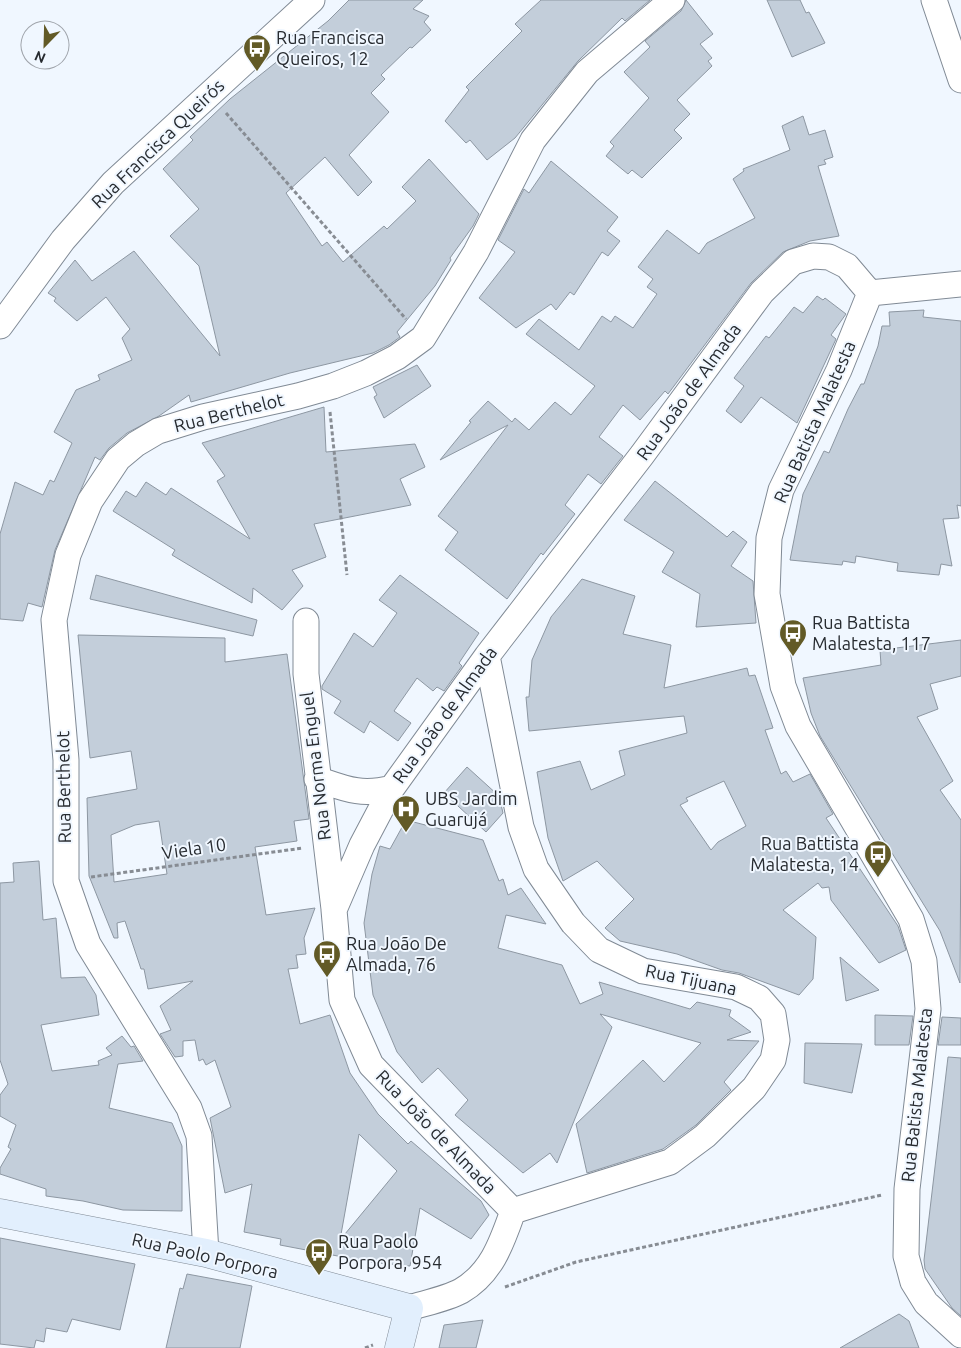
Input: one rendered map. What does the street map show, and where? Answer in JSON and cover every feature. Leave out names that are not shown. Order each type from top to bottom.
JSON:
[{"type":"street","name":"Rua Francisca Queirós","points":[[0,326],[64,240],[113,183],[312,0]]},
{"type":"street","name":"Rua Berthelot","points":[[206,1253],[198,1136],[189,1108],[88,944],[66,881],[66,760],[54,615],[68,555],[90,501],[118,459],[136,444],[158,432],[202,417],[327,388],[366,373],[397,357],[423,338],[476,252],[533,140],[587,72],[672,0]]},
{"type":"street","points":[[934,0],[961,80]]},
{"type":"street","name":"Rua João de Almada","points":[[513,1211],[371,1065],[342,1000],[334,910],[362,846],[392,788],[487,656],[642,455],[762,292],[793,262],[813,256],[828,257],[847,266],[870,293]]},
{"type":"street","points":[[870,293],[961,284]]},
{"type":"street","name":"Rua Batista Malatesta","points":[[870,293],[839,370],[781,490],[770,538],[767,594],[783,686],[798,726],[911,919],[924,961],[928,1009],[907,1189],[906,1256],[913,1282],[926,1304],[955,1327]]},
{"type":"street","name":"Rua Norma Enguel","points":[[306,621],[306,674],[334,910]]},
{"type":"street","name":"Rua Tijuana","points":[[487,656],[521,827],[536,869],[573,923],[598,950],[643,971],[736,987],[758,998],[773,1014],[777,1040],[773,1060],[754,1088],[705,1136],[670,1162],[513,1211]]},
{"type":"street","points":[[317,779],[342,788],[370,793],[392,788]]},
{"type":"street","points":[[399,1348],[409,1308],[461,1291],[484,1272],[498,1251],[513,1211]]},
{"type":"street","name":"Rua Paolo Porpora","points":[[0,1212],[206,1253],[409,1308]]},
{"type":"path","points":[[210,93],[423,338]]},
{"type":"path","points":[[327,388],[347,575]]},
{"type":"path","name":"Viela 10","points":[[66,881],[326,844]]},
{"type":"path","points":[[503,1288],[576,1262],[907,1189]]},
{"type":"building","points":[[349,0],[423,0],[413,9],[429,16],[424,22],[431,30],[381,75],[385,79],[371,93],[389,112],[349,155],[372,182],[358,196],[325,157],[286,193],[322,246],[327,242],[343,262],[384,226],[387,229],[416,201],[402,187],[429,159],[479,214],[473,226],[450,258],[451,260],[435,286],[397,332],[400,337],[389,345],[373,353],[290,373],[191,402],[189,395],[159,416],[127,433],[109,448],[100,460],[95,457],[55,550],[42,607],[28,603],[23,621],[0,619],[0,534],[15,482],[43,495],[50,480],[54,482],[72,443],[54,432],[76,390],[100,380],[98,375],[132,360],[122,338],[130,329],[106,297],[77,321],[54,301],[56,298],[48,293],[75,260],[92,281],[134,251],[220,356],[199,266],[170,236],[199,209],[163,169],[193,140],[190,137],[230,99],[328,21]]},
{"type":"building","points":[[541,0],[650,0],[625,21],[622,18],[578,61],[515,138],[487,160],[470,140],[466,143],[445,121],[469,90],[466,87],[522,31],[515,24]]},
{"type":"building","points":[[686,0],[713,34],[700,44],[712,58],[708,61],[712,66],[677,100],[690,114],[674,130],[682,138],[642,178],[632,170],[628,174],[606,156],[614,146],[610,142],[649,98],[624,72],[650,47],[645,41],[681,11]]},
{"type":"building","points":[[767,0],[800,0],[806,13],[809,12],[825,43],[792,57]]},
{"type":"building","points":[[803,116],[809,135],[825,130],[833,157],[824,160],[826,164],[818,166],[839,236],[810,241],[783,252],[751,283],[668,394],[665,391],[640,420],[623,405],[599,437],[623,456],[601,484],[588,474],[565,505],[575,514],[543,555],[541,553],[507,599],[445,550],[458,532],[438,516],[508,425],[440,460],[471,422],[469,421],[488,401],[512,422],[515,418],[529,430],[555,402],[571,415],[595,386],[526,334],[539,319],[579,350],[602,316],[611,322],[615,316],[633,328],[657,294],[647,287],[653,279],[638,267],[667,230],[699,254],[707,243],[755,218],[733,179],[744,171],[743,169],[790,150],[782,126]]},
{"type":"building","points":[[551,161],[618,217],[607,231],[620,241],[608,256],[602,252],[574,295],[570,292],[556,310],[551,304],[516,328],[479,298],[515,252],[498,240],[524,189],[529,193]]},
{"type":"building","points":[[817,296],[823,300],[825,298],[846,314],[831,335],[836,339],[797,423],[761,397],[741,423],[726,411],[744,386],[734,378],[766,336],[769,338],[794,307],[803,313]]},
{"type":"building","points":[[924,310],[923,317],[961,321],[961,506],[957,505],[959,518],[943,519],[952,566],[941,564],[939,575],[897,571],[898,563],[856,556],[855,563],[843,561],[842,565],[790,560],[803,494],[824,451],[829,453],[848,409],[861,384],[864,384],[878,346],[882,326],[890,326],[889,312]]},
{"type":"building","points":[[417,365],[431,386],[384,418],[374,397],[377,395],[373,387]]},
{"type":"building","points":[[324,407],[326,452],[415,444],[425,467],[400,479],[411,505],[314,524],[326,557],[292,570],[303,586],[282,610],[253,588],[252,603],[172,555],[175,550],[113,511],[126,491],[136,497],[146,482],[166,495],[171,488],[250,539],[217,481],[225,476],[202,443]]},
{"type":"building","points":[[655,481],[727,537],[733,531],[747,542],[731,566],[753,581],[756,623],[696,627],[700,594],[662,572],[674,552],[624,520]]},
{"type":"building","points":[[96,575],[257,620],[253,636],[90,599]]},
{"type":"building","points":[[400,575],[479,633],[459,663],[462,666],[444,691],[437,687],[433,691],[417,678],[394,711],[411,723],[398,741],[370,721],[364,733],[334,713],[341,701],[322,689],[322,686],[354,633],[373,647],[397,613],[379,600]]},
{"type":"building","points":[[582,579],[635,596],[623,634],[671,645],[664,688],[747,668],[749,676],[755,675],[773,728],[765,730],[781,774],[786,771],[793,782],[810,774],[833,814],[826,818],[898,926],[906,950],[879,963],[831,900],[829,887],[822,888],[818,883],[783,910],[816,937],[813,979],[799,995],[739,973],[722,970],[677,954],[620,941],[605,928],[634,899],[597,861],[563,881],[548,838],[537,772],[580,761],[591,790],[625,775],[619,751],[687,733],[684,716],[529,731],[526,697],[529,697],[532,660],[551,617]],"holes":[[[724,781],[746,826],[718,842],[711,850],[680,805],[688,801],[686,798]]]},
{"type":"building","points":[[78,635],[225,638],[225,662],[287,654],[309,819],[294,821],[297,841],[255,847],[266,915],[315,908],[304,938],[306,954],[296,955],[298,968],[288,969],[300,1024],[330,1015],[350,1073],[378,1114],[408,1144],[411,1141],[481,1201],[489,1215],[471,1239],[420,1208],[410,1266],[369,1262],[280,1245],[281,1239],[244,1232],[252,1184],[225,1193],[210,1118],[231,1107],[215,1060],[206,1065],[203,1059],[199,1061],[195,1040],[183,1041],[183,1056],[175,1057],[160,1034],[171,1030],[160,1006],[193,981],[148,989],[144,969],[141,969],[125,921],[117,923],[118,938],[114,938],[89,876],[87,798],[137,789],[131,751],[90,758]],"holes":[[[159,821],[167,874],[114,882],[111,835],[135,825]],[[359,1134],[397,1171],[340,1240]]]},
{"type":"building","points":[[961,640],[961,676],[930,684],[938,709],[917,717],[953,781],[940,790],[961,820],[960,983],[940,931],[820,736],[811,713],[803,678],[881,665],[880,650]]},
{"type":"building","points":[[467,767],[499,796],[503,813],[486,832],[444,793]]},
{"type":"building","points":[[406,820],[483,840],[499,881],[503,879],[508,895],[521,888],[546,924],[506,915],[498,948],[562,965],[580,1004],[603,994],[599,982],[690,1009],[697,1002],[731,1010],[729,1016],[751,1032],[727,1040],[759,1041],[724,1082],[731,1090],[696,1125],[663,1149],[587,1173],[576,1124],[643,1060],[664,1082],[701,1043],[600,1014],[612,1027],[557,1163],[550,1153],[523,1173],[455,1115],[468,1100],[438,1068],[422,1083],[397,1052],[373,995],[364,923],[372,874],[380,846],[390,849]]},
{"type":"building","points":[[39,861],[43,920],[56,918],[61,978],[85,977],[96,995],[99,1015],[41,1025],[52,1071],[99,1065],[98,1061],[112,1055],[106,1048],[122,1036],[131,1047],[134,1046],[143,1061],[118,1064],[109,1108],[172,1123],[182,1146],[182,1211],[123,1210],[83,1201],[46,1196],[46,1189],[0,1174],[0,1168],[11,1149],[8,1147],[16,1125],[0,1116],[0,1095],[8,1084],[0,1060],[0,883],[14,882],[13,863]]},
{"type":"building","points":[[840,957],[879,990],[846,1001]]},
{"type":"building","points":[[875,1015],[913,1016],[909,1045],[875,1045]]},
{"type":"building","points":[[942,1017],[961,1018],[961,1045],[938,1045]]},
{"type":"building","points":[[805,1043],[862,1044],[852,1093],[804,1083]]},
{"type":"building","points":[[948,1057],[961,1058],[961,1316],[952,1308],[925,1269],[924,1260]]},
{"type":"building","points":[[0,1238],[135,1264],[120,1330],[72,1319],[67,1332],[46,1328],[44,1342],[36,1340],[34,1348],[0,1344]]},
{"type":"building","points":[[187,1274],[252,1286],[240,1348],[166,1348],[180,1288],[183,1289]]},
{"type":"building","points":[[899,1314],[909,1321],[919,1348],[840,1348]]},
{"type":"building","points":[[483,1320],[476,1348],[439,1348],[444,1325]]},
{"type":"place","name":"Rua Francisca Queiros, 12","points":[[257,72]]},
{"type":"place","name":"Rua Battista Malatesta, 117","points":[[793,657]]},
{"type":"place","name":"UBS Jardim Guarujá","points":[[406,833]]},
{"type":"place","name":"Rua Battista Malatesta, 14","points":[[878,878]]},
{"type":"place","name":"Rua João De Almada, 76","points":[[327,978]]},
{"type":"place","name":"Rua Paolo Porpora, 954","points":[[319,1276]]}]
